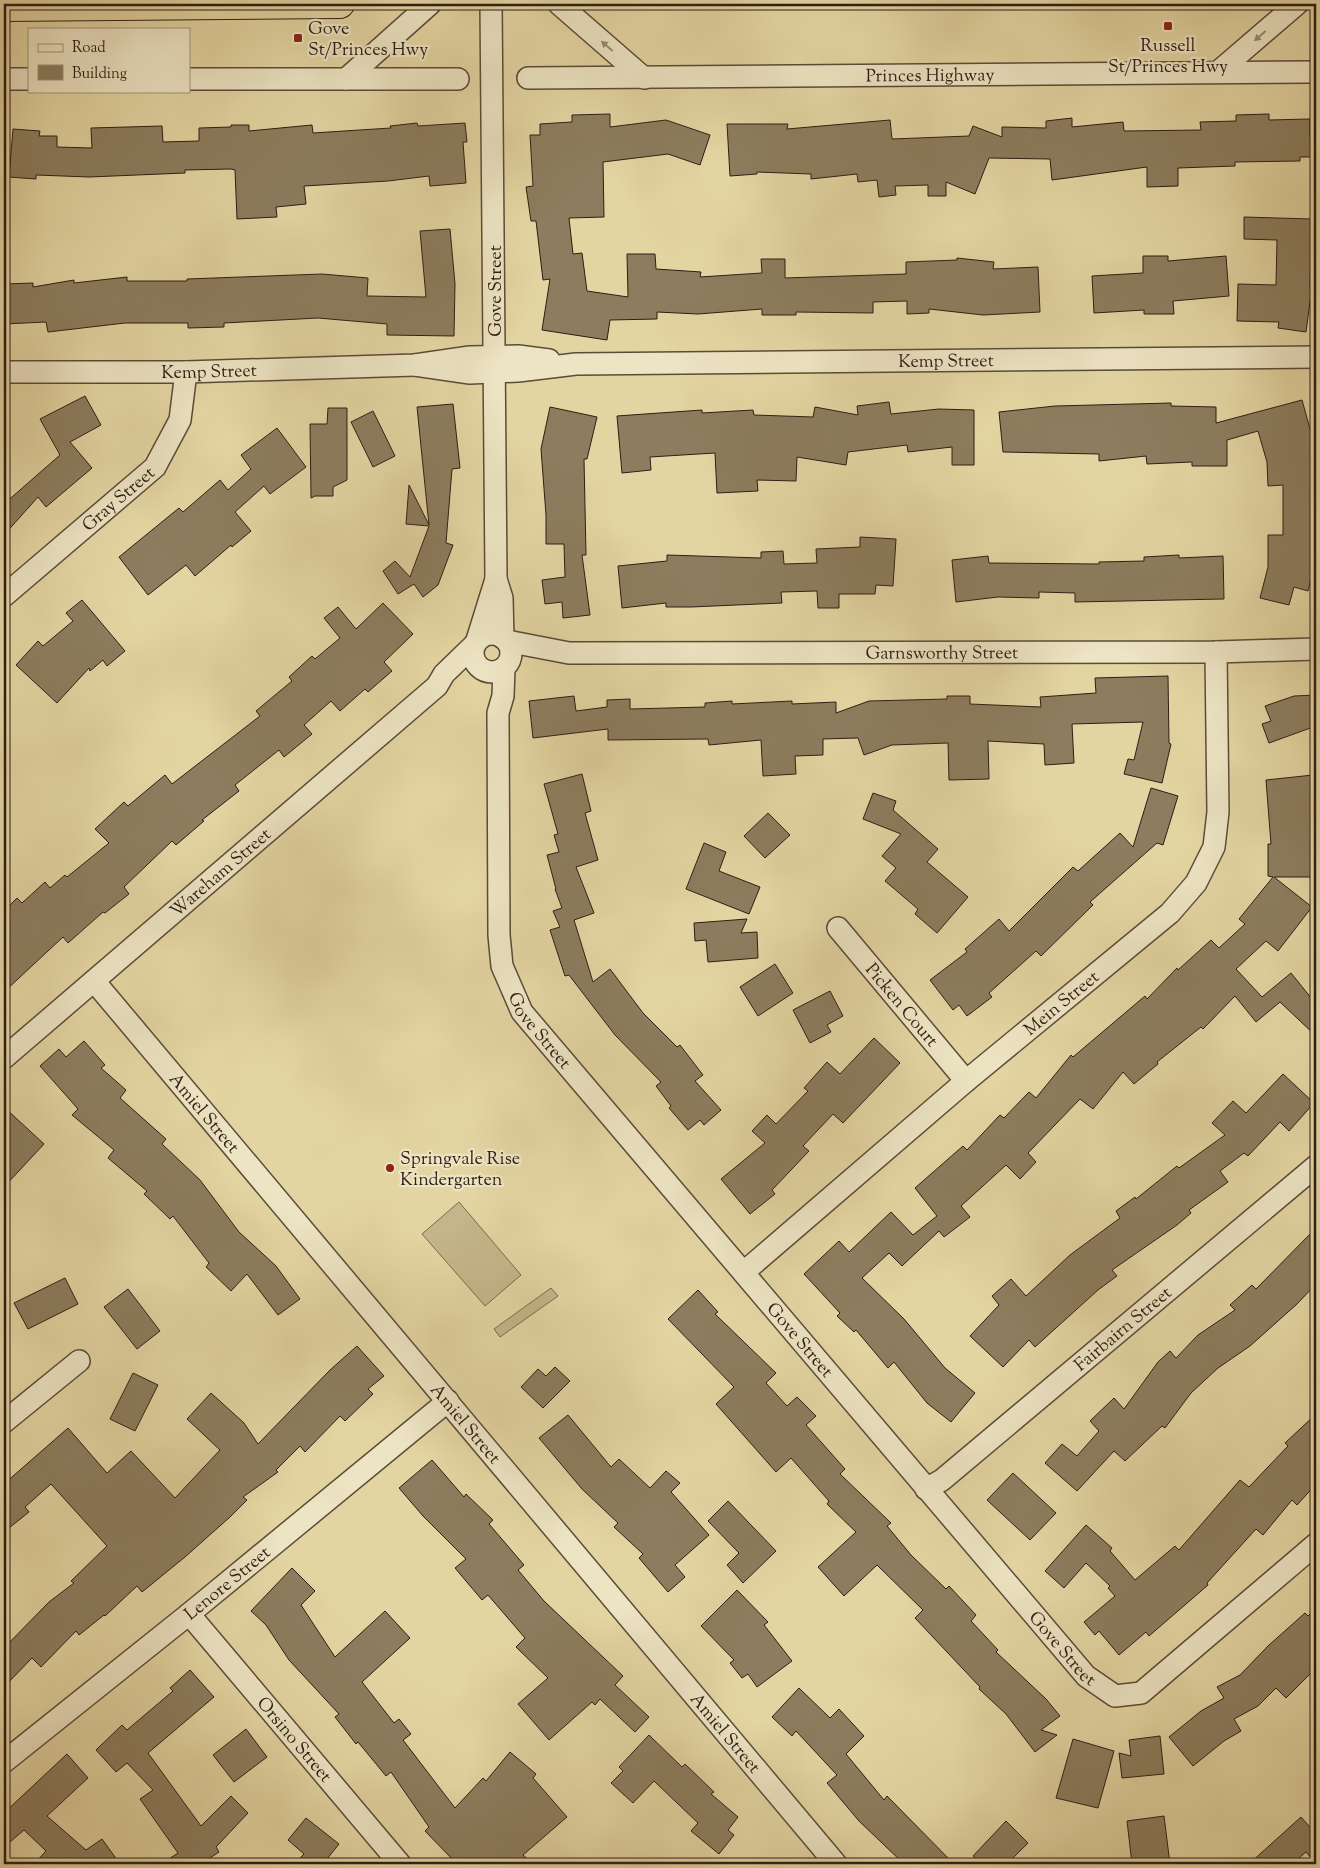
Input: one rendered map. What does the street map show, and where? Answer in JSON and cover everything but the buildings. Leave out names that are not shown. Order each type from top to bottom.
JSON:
[{"type":"highway","points":[[4,7],[340,4]]},
{"type":"street","points":[[346,79],[430,4]]},
{"type":"street","name":"Gove Street","points":[[491,4],[496,579],[502,598],[505,639]]},
{"type":"street","points":[[559,4],[644,78]]},
{"type":"street","points":[[1218,72],[1297,4]]},
{"type":"street","name":"Princes Highway","points":[[528,78],[1316,72]]},
{"type":"street","points":[[190,79],[458,78]]},
{"type":"street","points":[[4,79],[28,79]]},
{"type":"street","name":"Kemp Street","points":[[4,372],[186,372],[415,366],[470,372],[518,356],[576,364],[1316,357]]},
{"type":"street","name":"Gray Street","points":[[4,596],[155,468],[180,420],[186,372]]},
{"type":"street","name":"Gove Street","points":[[476,642],[496,579]]},
{"type":"street","points":[[493,634],[505,639],[511,654],[494,669],[474,659],[476,642],[493,634]]},
{"type":"street","name":"Garnsworthy Street","points":[[505,639],[569,653]]},
{"type":"street","name":"Wareham Street","points":[[437,686],[444,674],[476,642]]},
{"type":"street","name":"Garnsworthy Street","points":[[494,669],[569,653],[1216,652],[1316,649]]},
{"type":"street","name":"Mein Street","points":[[744,1272],[966,1081],[1170,914],[1196,883],[1214,847],[1218,812],[1216,652]]},
{"type":"street","name":"Gove Street","points":[[494,669],[504,696],[498,713],[499,935],[504,973],[522,1012],[1086,1676],[1115,1696],[1140,1694],[1316,1544]]},
{"type":"street","name":"Wareham Street","points":[[4,1058],[437,686],[468,672],[494,669]]},
{"type":"street","name":"Picken Court","points":[[838,928],[966,1081]]},
{"type":"street","name":"Amiel Street","points":[[94,982],[836,1864]]},
{"type":"street","name":"Fairbairn Street","points":[[926,1489],[942,1480],[1316,1166]]},
{"type":"street","points":[[4,1422],[79,1361]]},
{"type":"street","name":"Lenore Street","points":[[4,1762],[189,1614],[448,1401]]},
{"type":"street","name":"Orsino Street","points":[[189,1614],[400,1864]]},
{"type":"shaded area","points":[[459,1202],[521,1275],[485,1306],[422,1234]]},
{"type":"shaded area","points":[[551,1288],[558,1296],[500,1337],[494,1329]]},
{"type":"place","name":"Russell St/Princes Hwy","points":[[1168,26]]},
{"type":"place","name":"Gove St/Princes Hwy","points":[[298,38]]},
{"type":"place","name":"Springvale Rise Kindergarten","points":[[390,1168]]}]
